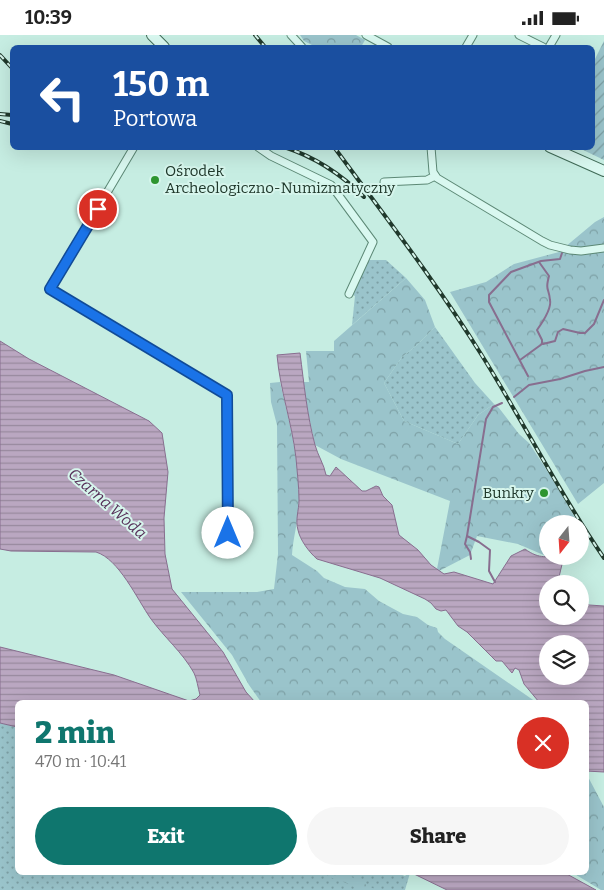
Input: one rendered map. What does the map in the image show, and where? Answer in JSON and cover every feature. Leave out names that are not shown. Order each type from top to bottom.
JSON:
[{"type":"main road","points":[[152,35],[162,45]]},
{"type":"main road","points":[[557,150],[604,171]]},
{"type":"street","points":[[291,35],[300,45]]},
{"type":"street","points":[[366,35],[384,45]]},
{"type":"street","points":[[519,35],[538,45]]},
{"type":"street","points":[[132,150],[50,289],[227,395],[228,533]]},
{"type":"street","points":[[264,150],[331,185],[373,242],[349,294]]},
{"type":"street","points":[[432,150],[435,177],[542,241],[570,250],[581,251],[604,248]]},
{"type":"street","points":[[384,182],[427,180],[435,177]]},
{"type":"green space","points":[[300,35],[356,35],[365,40],[362,45],[312,45],[304,41]]},
{"type":"green space","points":[[604,41],[604,160],[583,150],[595,150],[595,59]]},
{"type":"green space","points":[[604,217],[604,483],[578,504],[450,292],[486,282],[514,264],[559,252],[595,222]]},
{"type":"green space","points":[[369,260],[386,260],[406,278],[352,325],[355,296],[353,295]]},
{"type":"green space","points":[[406,278],[425,300],[435,327],[402,357],[384,383],[404,421],[458,444],[478,415],[494,404],[529,443],[573,515],[539,515],[539,553],[518,544],[477,536],[470,555],[439,571],[437,569],[450,501],[341,459],[315,445],[303,382],[309,382],[306,351],[334,351],[334,341]]},
{"type":"green space","points":[[435,327],[475,383],[494,404],[478,415],[458,444],[404,421],[384,383],[402,357]]},
{"type":"green space","points":[[280,382],[298,471],[299,508],[292,555],[317,571],[324,578],[345,587],[365,589],[379,601],[403,614],[417,617],[428,625],[437,628],[438,632],[445,639],[533,700],[260,700],[232,655],[181,592],[257,592],[274,589],[278,554],[277,425],[271,402],[270,383]]},
{"type":"green space","points":[[0,723],[15,727],[15,875],[409,875],[405,890],[0,890]]},
{"type":"green space","points":[[589,779],[604,807],[604,890],[576,875],[589,875]]},
{"type":"green space","points":[[324,875],[348,875],[376,890],[359,890],[349,884]]},
{"type":"water","name":"Czarna Woda","points":[[0,341],[29,359],[149,421],[162,433],[168,472],[164,518],[165,554],[172,589],[223,652],[246,692],[253,700],[192,700],[200,695],[195,675],[190,666],[151,619],[120,571],[104,556],[96,552],[11,551],[0,549]]},
{"type":"water","points":[[300,353],[312,434],[326,475],[330,476],[336,467],[362,491],[376,486],[379,487],[383,496],[392,505],[399,535],[418,550],[431,565],[444,574],[454,572],[493,584],[511,556],[525,549],[539,556],[539,565],[562,565],[559,575],[539,575],[539,625],[589,625],[589,605],[604,606],[604,772],[589,771],[589,700],[537,700],[524,684],[519,670],[515,668],[512,673],[502,661],[496,661],[467,632],[458,626],[446,610],[436,609],[425,599],[380,578],[317,559],[301,538],[297,526],[299,495],[292,432],[277,355]]},
{"type":"water","points":[[0,647],[114,675],[186,700],[15,700],[15,727],[0,723]]},
{"type":"water","points":[[416,875],[569,875],[596,890],[447,890]]},
{"type":"waterway","points":[[528,376],[489,302],[489,295],[511,272],[541,261],[560,259],[562,253]]},
{"type":"waterway","points":[[520,360],[542,344],[537,330],[550,307],[547,287],[549,276],[539,262]]},
{"type":"waterway","points":[[543,344],[555,341],[558,332],[563,329],[585,333],[594,324],[604,300]]},
{"type":"waterway","points":[[514,397],[529,385],[604,367]]},
{"type":"waterway","points":[[495,582],[489,571],[490,550],[467,536],[486,419],[493,407],[502,403]]},
{"type":"waterway","points":[[467,536],[465,544],[470,552],[471,559]]},
{"type":"railway","points":[[255,35],[263,45]]},
{"type":"railway","points":[[0,55],[10,66]]},
{"type":"railway","points":[[0,114],[10,115]]},
{"type":"railway","points":[[0,121],[10,124]]},
{"type":"railway","points":[[292,150],[327,167],[364,197]]},
{"type":"railway","points":[[336,150],[464,327],[604,558]]},
{"type":"place","name":"Ośrodek Archeologiczno-Numizmatyczny","points":[[155,180]]},
{"type":"place","name":"Bunkry","points":[[544,493]]},
{"type":"route","points":[[98,209],[50,289],[227,395],[228,533]]}]
